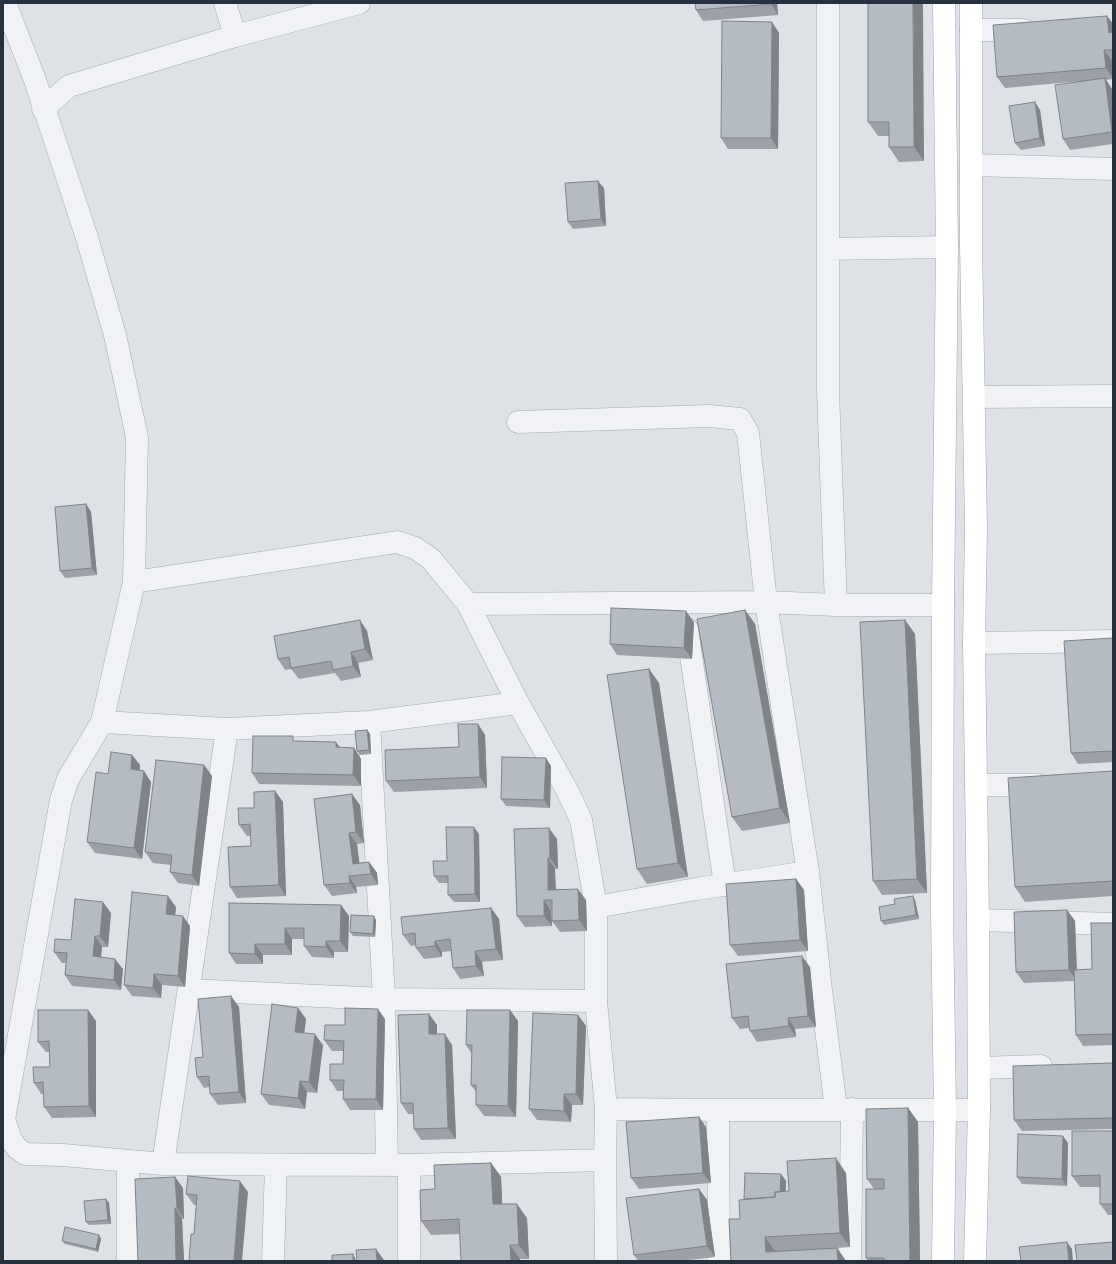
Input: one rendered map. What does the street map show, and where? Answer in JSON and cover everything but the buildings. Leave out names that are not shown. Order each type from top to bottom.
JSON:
[{"type":"main road","points":[[943,1261],[945,1110],[942,910],[943,605],[947,247],[944,3]]},
{"type":"main road","points":[[971,3],[971,244],[976,528],[974,643],[979,1068],[975,1261]]},
{"type":"street","points":[[5,3],[34,80],[87,238],[115,335],[137,437],[134,582],[102,722],[68,779],[61,800],[4,1119],[11,1140],[17,1148],[25,1154],[63,1155],[163,1164],[409,1165],[605,1160]]},
{"type":"street","points":[[225,3],[235,36]]},
{"type":"street","points":[[43,109],[69,86],[235,36],[359,3]]},
{"type":"street","points":[[828,3],[828,391],[836,605]]},
{"type":"street","points":[[971,30],[1042,30]]},
{"type":"street","points":[[34,80],[69,86]]},
{"type":"street","points":[[972,165],[1113,169]]},
{"type":"street","points":[[828,249],[947,247]]},
{"type":"street","points":[[974,397],[1113,396]]},
{"type":"street","points":[[518,422],[709,416],[740,419],[748,433],[766,602],[808,872],[821,990],[844,1109],[850,1261]]},
{"type":"street","points":[[134,582],[398,542],[415,548],[431,559],[468,604],[518,703],[568,792],[581,820],[596,907],[596,1001],[606,1109],[606,1261]]},
{"type":"street","points":[[683,602],[725,885]]},
{"type":"street","points":[[468,604],[766,602],[836,605],[943,605]]},
{"type":"street","points":[[974,643],[1113,641]]},
{"type":"street","points":[[102,722],[227,729],[369,722],[518,703]]},
{"type":"street","points":[[369,722],[384,999],[387,1165]]},
{"type":"street","points":[[163,1164],[227,729]]},
{"type":"street","points":[[976,785],[1060,785]]},
{"type":"street","points":[[596,907],[808,872]]},
{"type":"street","points":[[978,920],[1113,924]]},
{"type":"street","points":[[189,990],[384,999],[596,1001]]},
{"type":"street","points":[[979,1068],[1058,1066]]},
{"type":"street","points":[[606,1109],[979,1110]]},
{"type":"street","points":[[718,1110],[719,1261]]},
{"type":"street","points":[[128,1161],[128,1261]]},
{"type":"street","points":[[274,1261],[276,1165]]},
{"type":"street","points":[[409,1165],[409,1261]]}]
